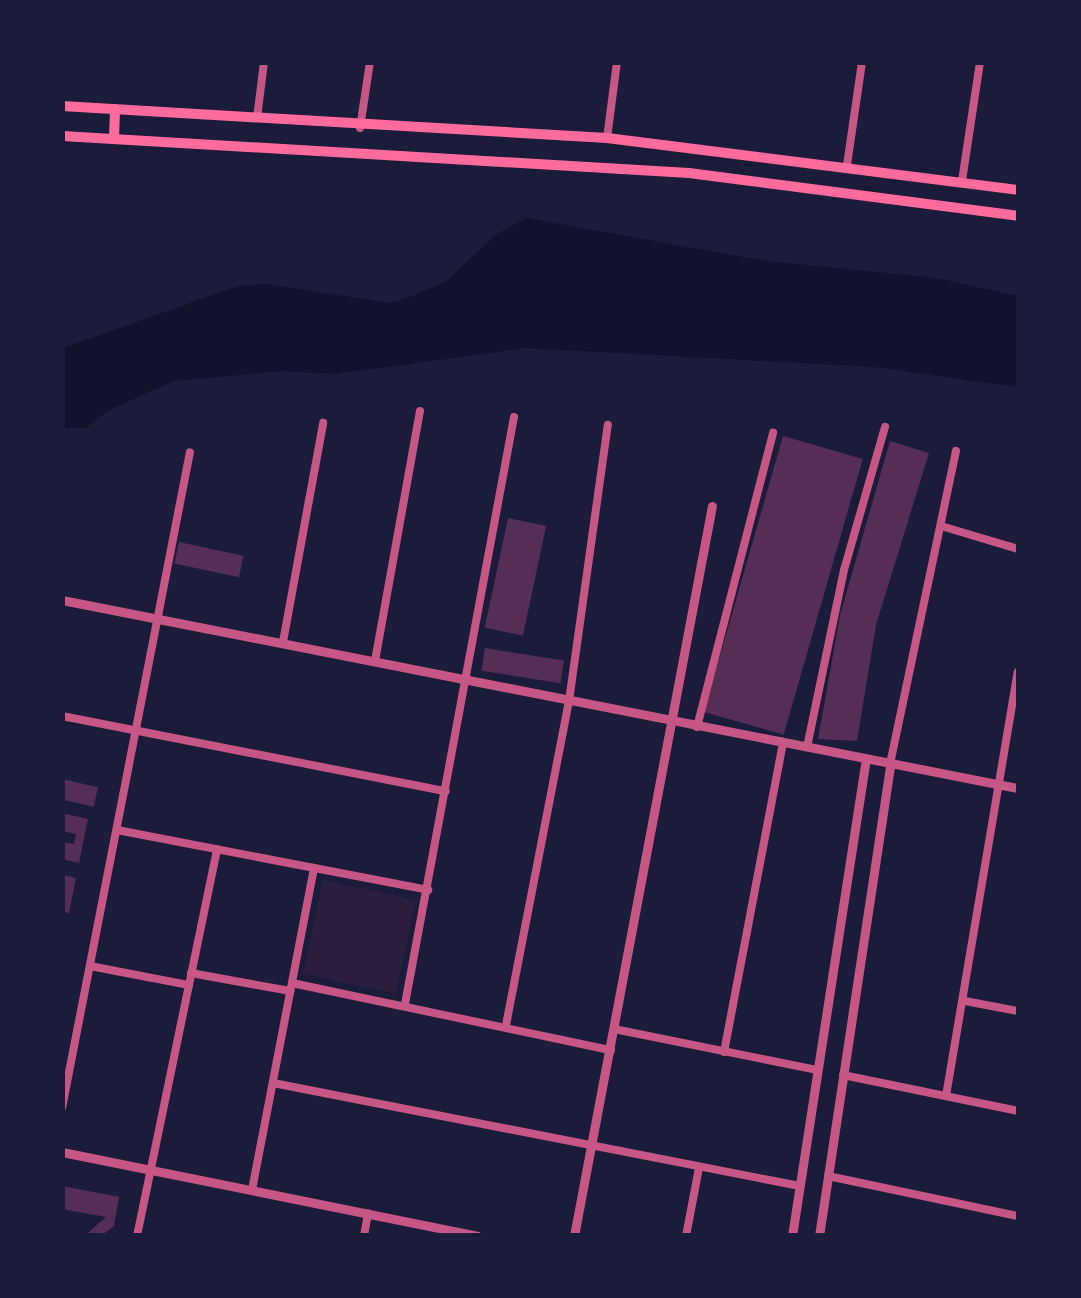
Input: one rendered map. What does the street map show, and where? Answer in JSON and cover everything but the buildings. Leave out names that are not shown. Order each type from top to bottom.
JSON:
[{"type":"main road","points":[[62,106],[360,128],[606,138],[1018,190]]},
{"type":"main road","points":[[114,110],[114,139]]},
{"type":"main road","points":[[62,136],[690,173],[1018,216]]},
{"type":"street","points":[[360,128],[370,62]]},
{"type":"street","points":[[606,138],[618,62]]},
{"type":"street","points":[[847,166],[862,62]]},
{"type":"street","points":[[962,181],[980,62]]},
{"type":"street","points":[[257,118],[260,63]]},
{"type":"street","points":[[375,661],[420,411]]},
{"type":"street","points":[[405,1004],[514,417]]},
{"type":"street","points":[[283,642],[323,424]]},
{"type":"street","points":[[506,1025],[568,701],[608,425]]},
{"type":"street","points":[[807,747],[844,570],[886,427]]},
{"type":"street","points":[[696,727],[773,433]]},
{"type":"street","points":[[819,1236],[890,764],[956,450]]},
{"type":"street","points":[[62,1108],[190,452]]},
{"type":"street","points":[[574,1236],[675,722],[712,506]]},
{"type":"street","points":[[941,526],[1018,549]]},
{"type":"street","points":[[62,600],[1018,788]]},
{"type":"street","points":[[946,1096],[1018,672]]},
{"type":"street","points":[[62,716],[446,791]]},
{"type":"street","points":[[724,1052],[783,742]]},
{"type":"street","points":[[808,1236],[792,1234],[866,759]]},
{"type":"street","points":[[117,830],[428,890]]},
{"type":"street","points":[[137,1236],[216,849]]},
{"type":"street","points":[[252,1190],[314,868]]},
{"type":"street","points":[[90,966],[188,985]]},
{"type":"street","points":[[191,972],[405,1004],[611,1050]]},
{"type":"street","points":[[965,1002],[1018,1011]]},
{"type":"street","points":[[614,1030],[818,1070]]},
{"type":"street","points":[[843,1075],[1018,1111]]},
{"type":"street","points":[[272,1083],[800,1186]]},
{"type":"street","points":[[62,1152],[478,1236]]},
{"type":"street","points":[[686,1236],[699,1168]]},
{"type":"street","points":[[828,1176],[1018,1216]]},
{"type":"street","points":[[364,1236],[368,1213]]},
{"type":"shaded area","points":[[526,218],[766,261],[936,278],[1018,296],[1018,387],[874,367],[526,348],[335,374],[282,371],[174,381],[109,410],[86,428],[63,428],[63,348],[238,286],[267,284],[389,303],[446,282],[495,235]]},
{"type":"shaded area","points":[[323,880],[416,900],[396,994],[303,974]]}]
